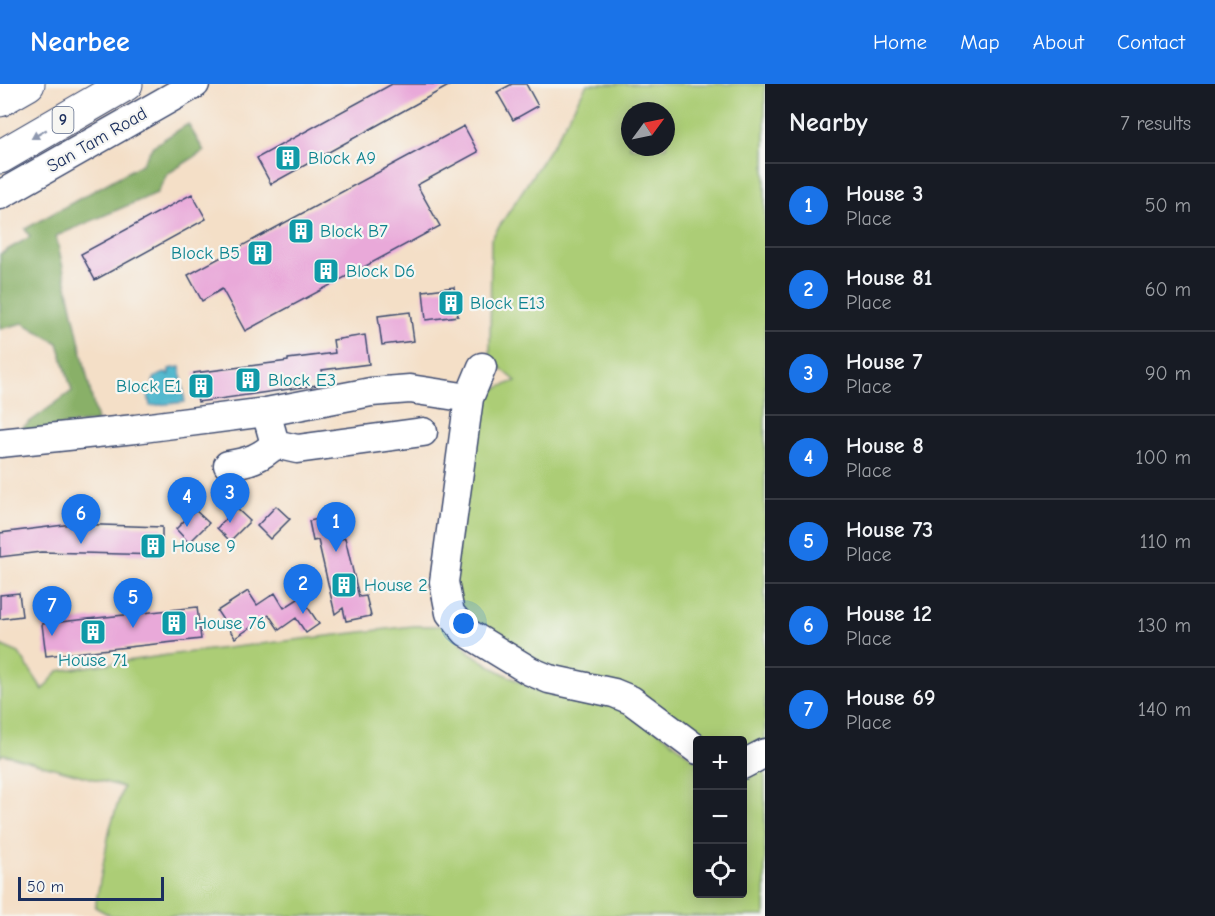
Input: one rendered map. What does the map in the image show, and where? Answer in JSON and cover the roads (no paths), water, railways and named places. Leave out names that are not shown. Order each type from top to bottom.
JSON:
[{"type":"highway","points":[[0,100],[27,84]]},
{"type":"highway","name":"9","points":[[0,156],[126,84]]},
{"type":"street","name":"San Tam Road","points":[[0,195],[195,84]]},
{"type":"street","points":[[482,367],[469,398],[444,582],[450,613],[466,632],[530,671],[549,679],[621,695],[640,706],[693,746]]},
{"type":"street","points":[[0,443],[266,412],[370,392],[410,389],[469,398]]},
{"type":"street","points":[[266,412],[275,444]]},
{"type":"street","points":[[275,444],[297,449],[423,432]]},
{"type":"street","points":[[228,465],[258,458],[275,444]]},
{"type":"street","points":[[747,763],[765,753]]},
{"type":"water","points":[[180,367],[185,402],[150,406],[148,393],[157,391],[153,382],[155,377],[165,373],[169,375],[169,369]]},
{"type":"place","name":"Block A9","points":[[288,158]]},
{"type":"place","name":"Block B7","points":[[301,231]]},
{"type":"place","name":"Block B5","points":[[260,253]]},
{"type":"place","name":"Block D6","points":[[326,271]]},
{"type":"place","name":"Block E13","points":[[451,303]]},
{"type":"place","name":"Block E3","points":[[248,380]]},
{"type":"place","name":"Block E1","points":[[201,386]]},
{"type":"place","name":"House 7","points":[[230,523]]},
{"type":"place","name":"House 8","points":[[187,527]]},
{"type":"place","name":"House 12","points":[[81,544]]},
{"type":"place","name":"House 9","points":[[153,546]]},
{"type":"place","name":"House 3","points":[[336,552]]},
{"type":"place","name":"House 2","points":[[344,585]]},
{"type":"place","name":"House 81","points":[[303,614]]},
{"type":"place","name":"House 76","points":[[174,623]]},
{"type":"place","name":"House 73","points":[[133,628]]},
{"type":"place","name":"House 71","points":[[93,632]]},
{"type":"place","name":"House 69","points":[[52,636]]}]
